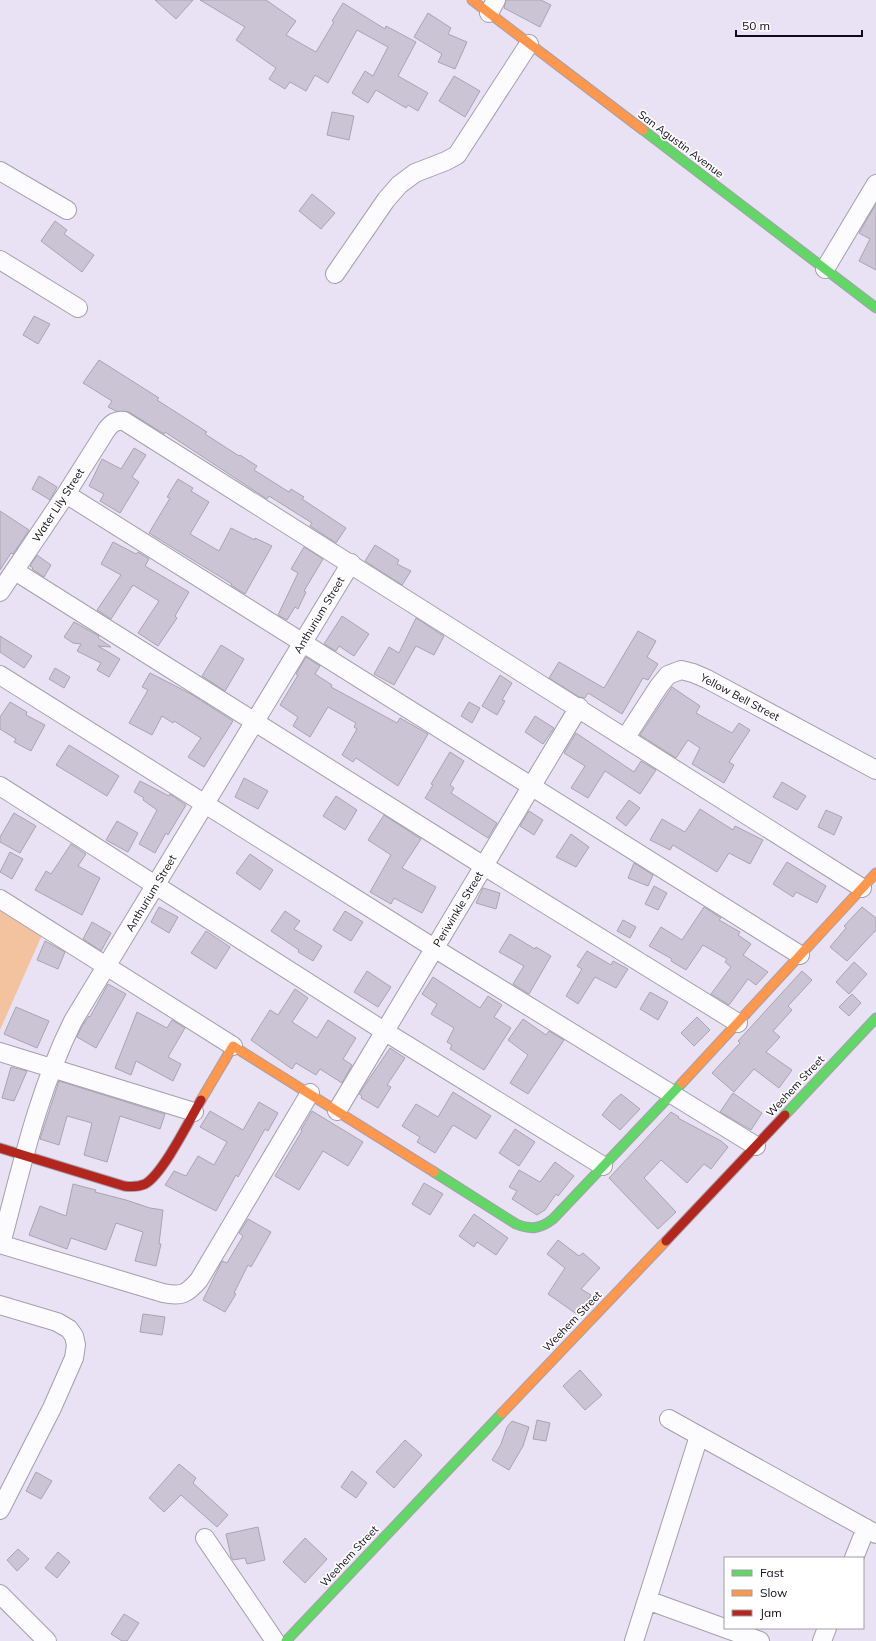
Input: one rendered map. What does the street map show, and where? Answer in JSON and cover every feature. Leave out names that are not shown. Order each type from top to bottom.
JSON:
[{"type":"street","name":"San Agustin Avenue","points":[[472,0],[492,6],[529,44],[876,308]]},
{"type":"street","points":[[335,274],[386,200],[399,185],[414,173],[446,161],[457,155],[529,44]]},
{"type":"street","points":[[0,171],[67,210]]},
{"type":"street","points":[[825,269],[876,184]]},
{"type":"street","points":[[0,260],[78,308]]},
{"type":"street","name":"Water Lily Street","points":[[0,592],[66,494],[107,429],[113,422],[118,420],[124,421],[131,425],[351,563]]},
{"type":"street","points":[[66,494],[800,955]]},
{"type":"street","points":[[351,563],[862,888]]},
{"type":"street","name":"Anthurium Street","points":[[0,1244],[24,1155],[52,1068],[73,1021],[351,563]]},
{"type":"street","points":[[15,571],[254,723],[738,1023]]},
{"type":"street","name":"Yellow Bell Street","points":[[626,737],[659,686],[668,675],[680,670],[694,673],[707,679],[876,770]]},
{"type":"street","points":[[0,675],[206,803],[434,948],[756,1146]]},
{"type":"street","name":"Periwinkle Street","points":[[337,1110],[579,707]]},
{"type":"street","points":[[0,786],[384,1031],[603,1166]]},
{"type":"street","points":[[0,899],[516,1224],[526,1228],[535,1229],[549,1222],[603,1166],[738,1023],[876,873]]},
{"type":"street","name":"Weehem Street","points":[[286,1641],[876,1018]]},
{"type":"street","points":[[0,1148],[124,1186],[137,1187],[148,1182],[159,1172],[233,1046]]},
{"type":"street","points":[[0,1052],[194,1112]]},
{"type":"street","points":[[0,1244],[163,1293],[175,1295],[184,1294],[199,1280],[310,1093]]},
{"type":"street","points":[[0,1305],[57,1322],[69,1329],[74,1336],[76,1346],[74,1358],[52,1408],[0,1510]]},
{"type":"street","points":[[669,1419],[871,1531],[855,1557]]},
{"type":"street","points":[[634,1641],[699,1436]]},
{"type":"street","points":[[205,1538],[276,1641]]},
{"type":"street","points":[[0,1594],[47,1641]]},
{"type":"street","points":[[647,1600],[724,1628]]},
{"type":"street","points":[[727,1629],[760,1641]]},
{"type":"street","points":[[822,1641],[827,1629]]},
{"type":"shaded area","points":[[0,909],[42,935],[0,1030]]},
{"type":"building","points":[[155,0],[193,0],[176,19]]},
{"type":"building","points":[[200,0],[266,0],[296,21],[286,35],[316,52],[334,22],[332,21],[343,3],[385,29],[386,26],[416,42],[398,76],[428,93],[418,111],[408,105],[406,108],[376,90],[368,103],[352,93],[365,71],[373,76],[388,47],[357,30],[328,83],[315,75],[306,91],[290,82],[285,89],[269,79],[276,68],[236,40],[245,27]]},
{"type":"building","points":[[506,0],[541,0],[551,5],[540,27],[504,8]]},
{"type":"building","points":[[428,13],[451,28],[448,34],[467,42],[455,69],[438,62],[442,54],[414,37]]},
{"type":"building","points":[[454,76],[480,91],[465,117],[439,101]]},
{"type":"building","points":[[332,112],[354,116],[349,140],[327,135]]},
{"type":"building","points":[[312,194],[335,213],[321,229],[299,211]]},
{"type":"building","points":[[876,204],[876,270],[859,261],[870,239],[859,233]]},
{"type":"building","points":[[55,221],[67,230],[64,234],[94,255],[82,272],[41,241]]},
{"type":"building","points":[[34,316],[50,324],[38,344],[23,335]]},
{"type":"building","points":[[99,360],[159,398],[157,400],[207,432],[205,434],[257,466],[254,470],[289,492],[291,489],[304,497],[302,499],[346,528],[336,543],[310,526],[312,523],[269,496],[267,499],[165,432],[164,434],[129,412],[116,411],[108,407],[112,401],[83,383]]},
{"type":"building","points":[[134,448],[146,455],[132,477],[139,482],[120,513],[100,501],[104,494],[89,486],[102,459],[121,469]]},
{"type":"building","points":[[39,476],[57,487],[50,500],[32,489]]},
{"type":"building","points":[[178,479],[193,488],[191,491],[209,502],[190,534],[219,551],[231,528],[255,540],[255,538],[272,546],[245,594],[231,585],[232,584],[149,533],[170,498],[167,497]]},
{"type":"building","points":[[0,511],[29,530],[0,570]]},
{"type":"building","points":[[113,542],[136,554],[138,552],[149,559],[145,566],[189,592],[175,616],[177,618],[158,646],[138,633],[159,601],[133,585],[111,619],[97,610],[121,575],[101,564]]},
{"type":"building","points":[[375,545],[399,560],[397,564],[411,571],[402,585],[365,561]]},
{"type":"building","points":[[304,547],[323,559],[304,591],[306,592],[298,609],[295,607],[287,620],[278,615],[298,573],[291,569]]},
{"type":"building","points":[[37,555],[51,565],[44,577],[30,566]]},
{"type":"building","points":[[342,616],[369,634],[354,656],[339,646],[336,651],[324,644]]},
{"type":"building","points":[[416,618],[444,636],[434,655],[416,646],[394,685],[374,674],[389,647],[399,653]]},
{"type":"building","points":[[74,622],[99,636],[98,638],[111,647],[98,646],[120,659],[109,677],[97,670],[101,663],[77,651],[81,644],[73,643],[64,637]]},
{"type":"building","points":[[638,631],[656,641],[647,657],[658,664],[648,680],[643,678],[622,714],[588,693],[585,698],[579,697],[549,678],[559,662],[604,688]]},
{"type":"building","points":[[0,636],[32,656],[24,668],[0,652]]},
{"type":"building","points":[[221,645],[244,659],[225,691],[202,676]]},
{"type":"building","points":[[306,657],[320,666],[315,674],[332,685],[331,687],[397,723],[400,718],[428,734],[398,786],[356,758],[353,762],[342,755],[357,729],[354,727],[356,723],[328,707],[310,737],[293,726],[298,717],[280,705],[298,675],[296,674]]},
{"type":"building","points":[[55,668],[70,677],[64,688],[49,679]]},
{"type":"building","points":[[150,673],[191,694],[233,721],[204,767],[188,757],[201,738],[174,721],[173,723],[162,716],[152,735],[129,723],[148,690],[142,687]]},
{"type":"building","points":[[500,675],[512,683],[502,700],[505,701],[497,715],[482,706]]},
{"type":"building","points":[[672,687],[700,706],[696,713],[732,733],[739,723],[750,730],[729,762],[734,765],[724,783],[692,764],[700,748],[688,740],[676,758],[640,735]]},
{"type":"building","points":[[10,702],[27,712],[26,715],[45,725],[31,751],[14,742],[16,739],[0,729],[0,717]]},
{"type":"building","points":[[469,702],[480,708],[472,723],[461,716]]},
{"type":"building","points":[[535,716],[554,728],[543,744],[525,732]]},
{"type":"building","points":[[576,733],[634,772],[641,761],[656,770],[640,794],[605,771],[588,798],[571,788],[585,766],[564,753]]},
{"type":"building","points":[[69,745],[119,776],[107,796],[56,765]]},
{"type":"building","points":[[450,752],[464,761],[450,785],[454,788],[451,793],[497,823],[488,838],[425,798],[433,785],[431,784]]},
{"type":"building","points":[[244,778],[268,791],[258,809],[235,797]]},
{"type":"building","points":[[140,781],[169,796],[170,794],[186,805],[168,835],[166,833],[155,853],[139,844],[157,810],[143,800],[144,798],[134,792]]},
{"type":"building","points":[[782,782],[806,796],[797,810],[773,797]]},
{"type":"building","points":[[336,796],[357,810],[345,830],[323,816]]},
{"type":"building","points":[[629,800],[640,808],[626,826],[616,818]]},
{"type":"building","points":[[700,809],[733,830],[735,826],[763,840],[750,864],[729,853],[717,872],[673,845],[670,850],[650,840],[662,819],[685,832]]},
{"type":"building","points":[[826,810],[842,817],[834,835],[818,827]]},
{"type":"building","points":[[529,811],[543,820],[534,835],[520,826]]},
{"type":"building","points":[[14,813],[36,826],[20,853],[0,842],[0,837]]},
{"type":"building","points":[[384,815],[421,839],[402,868],[436,887],[422,913],[394,898],[391,904],[370,892],[391,855],[368,840]]},
{"type":"building","points":[[117,821],[138,833],[128,852],[106,840]]},
{"type":"building","points":[[571,834],[589,847],[576,867],[556,857]]},
{"type":"building","points":[[71,844],[86,854],[78,866],[100,878],[82,915],[35,890],[46,871],[51,874]]},
{"type":"building","points":[[10,852],[23,859],[12,879],[0,872]]},
{"type":"building","points":[[250,854],[273,870],[260,890],[236,873]]},
{"type":"building","points":[[787,862],[826,886],[817,903],[796,892],[793,897],[773,884]]},
{"type":"building","points":[[634,863],[653,875],[648,886],[628,878]]},
{"type":"building","points":[[654,886],[667,893],[658,910],[645,904]]},
{"type":"building","points":[[483,888],[500,893],[496,909],[476,903]]},
{"type":"building","points":[[159,907],[178,917],[169,933],[151,922]]},
{"type":"building","points":[[704,907],[721,918],[719,920],[740,932],[738,935],[751,944],[743,955],[768,972],[756,985],[748,979],[729,1005],[711,994],[731,967],[725,962],[727,959],[703,945],[686,970],[671,961],[672,959],[649,946],[661,927],[682,940]]},
{"type":"building","points":[[862,907],[876,918],[876,930],[847,961],[830,947],[846,928],[844,926]]},
{"type":"building","points":[[285,911],[300,921],[294,929],[322,946],[313,961],[298,952],[299,950],[271,931]]},
{"type":"building","points":[[345,911],[363,922],[351,941],[333,930]]},
{"type":"building","points":[[623,920],[636,927],[630,938],[617,931]]},
{"type":"building","points":[[92,922],[111,933],[101,951],[83,939]]},
{"type":"building","points":[[206,931],[230,947],[216,969],[191,953]]},
{"type":"building","points":[[510,934],[535,949],[536,947],[551,956],[529,994],[513,984],[524,966],[499,952]]},
{"type":"building","points":[[45,941],[65,952],[58,969],[37,960]]},
{"type":"building","points":[[587,951],[611,965],[613,961],[628,969],[616,988],[595,977],[578,1004],[566,996],[582,969],[577,966]]},
{"type":"building","points":[[854,962],[867,974],[849,994],[836,982]]},
{"type":"building","points":[[367,971],[391,987],[378,1007],[354,992]]},
{"type":"building","points":[[802,971],[812,980],[788,1006],[792,1010],[773,1031],[780,1037],[766,1052],[792,1070],[779,1088],[754,1069],[734,1092],[712,1073],[740,1043],[738,1041]]},
{"type":"building","points":[[433,977],[480,1008],[488,996],[502,1005],[494,1017],[511,1028],[484,1070],[450,1049],[452,1045],[447,1042],[454,1028],[431,1014],[437,1004],[422,994]]},
{"type":"building","points":[[108,984],[126,994],[96,1048],[77,1037],[82,1026],[89,1016],[90,1017]]},
{"type":"building","points":[[295,989],[308,998],[292,1022],[317,1038],[328,1020],[356,1038],[343,1059],[352,1065],[342,1083],[320,1069],[316,1075],[296,1063],[292,1069],[251,1040],[270,1010],[278,1015]]},
{"type":"building","points":[[650,992],[668,1002],[658,1020],[640,1009]]},
{"type":"building","points":[[852,994],[861,1003],[849,1016],[839,1007]]},
{"type":"building","points":[[16,1007],[49,1021],[37,1048],[4,1034]]},
{"type":"building","points":[[137,1012],[167,1028],[172,1020],[185,1028],[168,1057],[181,1064],[173,1081],[136,1061],[131,1075],[115,1068]]},
{"type":"building","points":[[697,1017],[710,1030],[694,1046],[681,1033]]},
{"type":"building","points":[[523,1019],[546,1035],[549,1031],[564,1040],[528,1094],[510,1083],[528,1055],[508,1040]]},
{"type":"building","points":[[390,1048],[405,1058],[387,1085],[391,1087],[378,1108],[361,1098],[362,1096],[359,1094]]},
{"type":"building","points":[[11,1067],[27,1071],[14,1101],[2,1098]]},
{"type":"building","points":[[59,1081],[165,1114],[160,1129],[120,1116],[107,1162],[84,1155],[92,1123],[67,1116],[59,1145],[40,1139]]},
{"type":"building","points":[[453,1092],[491,1116],[476,1139],[453,1125],[435,1153],[417,1142],[420,1137],[402,1126],[416,1104],[438,1117]]},
{"type":"building","points":[[733,1093],[762,1113],[751,1130],[720,1112]]},
{"type":"building","points":[[621,1094],[640,1109],[620,1130],[602,1115],[613,1101]]},
{"type":"building","points":[[259,1102],[278,1113],[268,1131],[265,1129],[238,1177],[236,1175],[216,1211],[165,1185],[174,1171],[186,1176],[198,1156],[214,1165],[227,1142],[200,1127],[210,1111],[243,1130]]},
{"type":"building","points":[[312,1111],[363,1142],[348,1166],[323,1151],[299,1190],[275,1176],[302,1131],[301,1130]]},
{"type":"building","points":[[671,1112],[679,1117],[678,1118],[721,1141],[728,1147],[711,1169],[704,1164],[687,1183],[661,1160],[644,1178],[676,1212],[658,1229],[609,1178]]},
{"type":"building","points":[[515,1129],[535,1142],[519,1166],[499,1153]]},
{"type":"building","points":[[555,1162],[574,1176],[558,1196],[556,1194],[545,1210],[537,1215],[512,1199],[517,1191],[509,1187],[519,1170],[540,1182]]},
{"type":"building","points":[[424,1183],[443,1194],[430,1215],[412,1204]]},
{"type":"building","points":[[73,1184],[150,1208],[163,1210],[159,1244],[161,1244],[156,1266],[135,1261],[143,1232],[116,1223],[106,1250],[71,1238],[67,1249],[29,1235],[40,1206],[66,1216]]},
{"type":"building","points":[[474,1214],[508,1238],[496,1255],[477,1242],[474,1247],[459,1236]]},
{"type":"building","points":[[248,1219],[271,1232],[251,1267],[248,1265],[234,1293],[236,1294],[225,1312],[203,1300],[222,1261],[227,1263],[243,1236],[239,1233]]},
{"type":"building","points":[[558,1240],[579,1256],[583,1253],[600,1268],[581,1289],[591,1295],[578,1315],[548,1294],[565,1268],[547,1254]]},
{"type":"building","points":[[143,1314],[165,1317],[162,1335],[140,1332]]},
{"type":"building","points":[[580,1370],[602,1395],[585,1410],[563,1386]]},
{"type":"building","points":[[537,1420],[550,1423],[546,1441],[533,1439]]},
{"type":"building","points":[[512,1421],[529,1427],[523,1446],[509,1470],[492,1460],[501,1444],[507,1427]]},
{"type":"building","points":[[405,1440],[422,1455],[394,1488],[376,1472]]},
{"type":"building","points":[[179,1464],[196,1478],[193,1483],[228,1515],[217,1527],[181,1495],[164,1512],[149,1498]]},
{"type":"building","points":[[352,1471],[367,1483],[356,1498],[341,1487]]},
{"type":"building","points":[[36,1472],[52,1481],[41,1499],[26,1491]]},
{"type":"building","points":[[258,1527],[265,1560],[247,1564],[245,1558],[233,1560],[226,1534]]},
{"type":"building","points":[[305,1538],[327,1559],[305,1583],[283,1562]]},
{"type":"building","points":[[18,1549],[29,1559],[17,1571],[7,1560]]},
{"type":"building","points":[[58,1552],[70,1562],[57,1578],[45,1568]]},
{"type":"building","points":[[124,1614],[139,1623],[127,1641],[122,1641],[111,1634]]},
{"type":"traffic: fast","points":[[643,130],[876,308]]},
{"type":"traffic: fast","points":[[785,1115],[876,1018]]},
{"type":"traffic: fast","points":[[434,1172],[516,1224],[531,1228],[540,1227],[553,1219],[682,1083]]},
{"type":"traffic: fast","points":[[286,1641],[502,1413]]},
{"type":"traffic: slow","points":[[472,0],[643,130]]},
{"type":"traffic: slow","points":[[682,1083],[876,873]]},
{"type":"traffic: slow","points":[[201,1100],[233,1046],[434,1172]]},
{"type":"traffic: slow","points":[[502,1413],[666,1241]]},
{"type":"traffic: jam","points":[[0,1148],[124,1186],[140,1186],[152,1178],[168,1158],[201,1100]]},
{"type":"traffic: jam","points":[[666,1241],[785,1115]]}]
